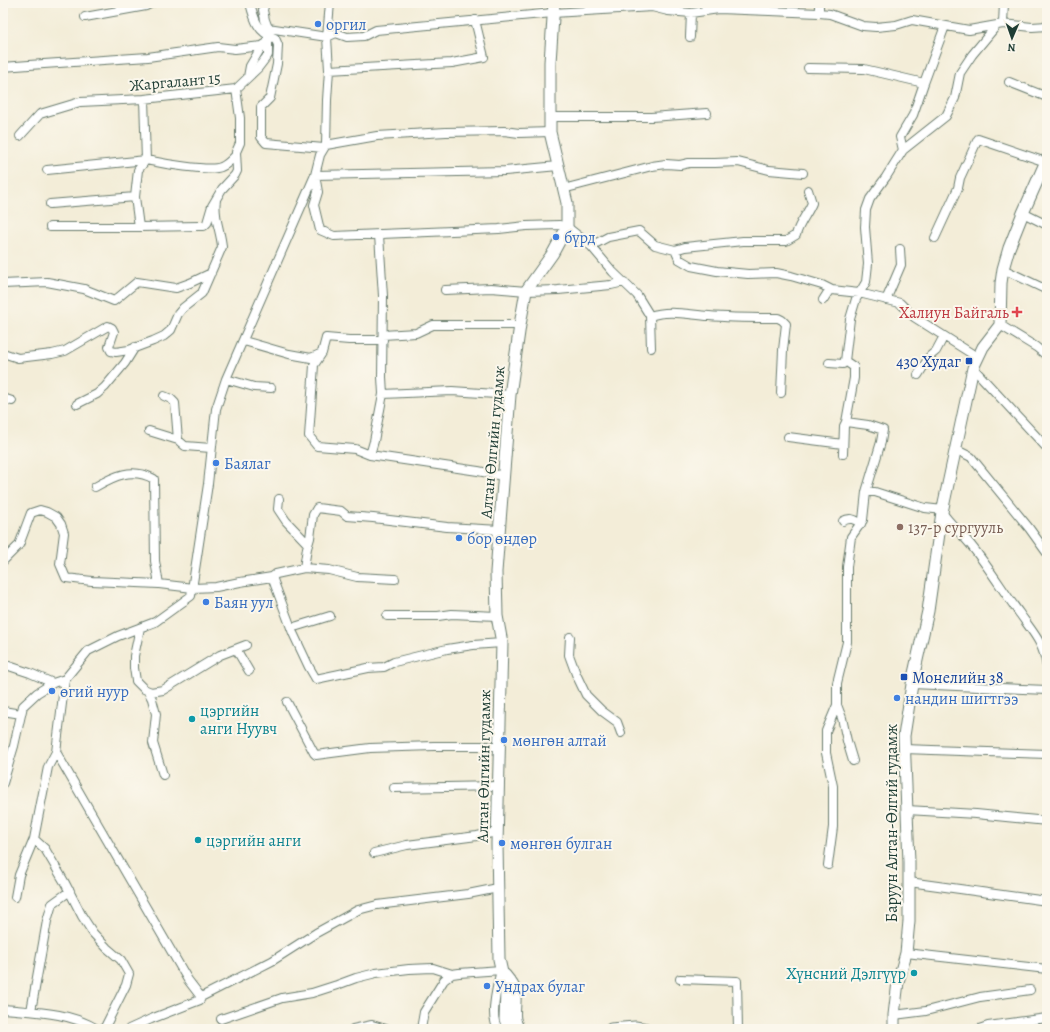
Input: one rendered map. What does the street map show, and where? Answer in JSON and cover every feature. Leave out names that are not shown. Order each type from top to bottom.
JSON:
[{"type":"main road","name":"Алтан Өлгийн гудамж","points":[[512,1029],[508,1027],[505,1019],[506,991],[499,960],[497,832],[502,642],[498,616],[496,572],[510,395],[526,291],[553,253],[567,227],[567,203],[550,132],[549,117],[553,8]]},
{"type":"main road","points":[[1000,325],[1001,283],[1003,269],[1009,248],[1046,161]]},
{"type":"main road","name":"Баруун Алтан-Өлгий гудамж","points":[[894,1029],[898,982],[906,953],[909,921],[907,810],[904,748],[906,721],[912,684],[928,611],[942,511],[975,363],[983,347],[1000,325]]},
{"type":"main road","name":"Алтан Өлгийн гудамж","points":[[501,970],[514,988],[514,1018],[519,1029]]},
{"type":"main road","points":[[611,1029],[635,1027],[647,1029]]},
{"type":"street","points":[[85,17],[146,6],[152,3]]},
{"type":"street","points":[[250,3],[254,18],[261,31],[267,38],[275,38],[278,45],[277,64],[270,98],[261,107],[261,138],[266,143],[325,146],[377,136],[446,132],[550,132]]},
{"type":"street","points":[[265,3],[263,10],[267,38]]},
{"type":"street","points":[[3,782],[23,706],[37,693],[65,679],[88,651],[118,636],[155,622],[191,596],[208,484],[216,409],[226,379],[316,175],[320,155],[325,146],[330,70],[327,37],[330,3]]},
{"type":"street","points":[[652,7],[661,3]]},
{"type":"street","points":[[702,3],[719,9]]},
{"type":"street","points":[[819,3],[819,13]]},
{"type":"street","points":[[845,361],[850,319],[859,293],[866,282],[868,264],[865,227],[866,210],[870,199],[903,150],[946,116],[955,98],[960,73],[972,55],[1000,24],[1004,3]]},
{"type":"street","points":[[3,68],[148,57],[218,47],[235,48],[267,38],[327,37],[336,33],[348,37],[364,36],[376,30],[475,20],[553,8],[652,7],[668,12],[692,13],[719,9],[819,13],[830,14],[863,26],[876,27],[896,25],[912,20],[969,30],[1000,24],[1032,27],[1047,26]]},
{"type":"street","points":[[690,37],[692,13]]},
{"type":"street","points":[[330,70],[452,64],[484,57],[475,20]]},
{"type":"street","points":[[903,150],[900,137],[913,115],[945,26]]},
{"type":"street","name":"Жаргалант 15","points":[[20,136],[40,114],[80,102],[144,99],[236,89],[247,78],[250,66],[267,38]]},
{"type":"street","points":[[808,68],[864,69],[924,83]]},
{"type":"street","points":[[1009,82],[1047,97]]},
{"type":"street","points":[[50,227],[204,226],[207,223],[212,206],[222,189],[237,171],[236,152],[240,143],[240,118],[236,89]]},
{"type":"street","points":[[139,227],[135,197],[138,170],[146,160],[144,99]]},
{"type":"street","points":[[549,117],[651,117],[707,113]]},
{"type":"street","points":[[935,238],[978,139],[1046,161]]},
{"type":"street","points":[[47,170],[146,160],[175,165],[215,168],[224,166],[236,155]]},
{"type":"street","points":[[563,189],[652,166],[666,164],[680,165],[689,162],[738,162],[769,170],[803,173]]},
{"type":"street","points":[[316,175],[505,171],[558,166]]},
{"type":"street","points":[[316,175],[318,192],[314,205],[320,230],[334,236],[499,230],[526,226],[559,225],[567,227],[591,246],[613,272],[637,295],[650,316],[651,348]]},
{"type":"street","points":[[591,246],[608,237],[639,231],[655,245],[675,250],[685,247],[743,241],[786,241],[796,236],[799,225],[812,203],[808,190]]},
{"type":"street","points":[[50,204],[135,197]]},
{"type":"street","points":[[3,353],[18,358],[64,351],[108,326],[112,328],[114,332],[109,347],[111,351],[116,352],[135,348],[159,338],[171,330],[178,314],[183,308],[202,293],[222,248],[222,240],[216,221],[216,200]]},
{"type":"street","points":[[1023,213],[1047,225]]},
{"type":"street","points":[[370,455],[383,394],[383,296],[380,234]]},
{"type":"street","points":[[859,245],[867,253]]},
{"type":"street","points":[[886,300],[901,265],[900,249]]},
{"type":"street","points":[[675,250],[679,259],[690,266],[716,271],[748,274],[776,273],[822,285],[830,289],[859,293],[900,304],[914,317],[944,336],[975,363],[1047,448]]},
{"type":"street","points":[[1003,269],[1047,290]]},
{"type":"street","points":[[3,284],[47,282],[84,289],[114,301],[136,282],[176,288],[211,273]]},
{"type":"street","points":[[445,290],[491,288],[526,291],[558,290],[611,285],[624,282]]},
{"type":"street","points":[[822,300],[830,289]]},
{"type":"street","points":[[650,316],[670,312],[739,318],[778,318],[782,320],[786,324],[781,393]]},
{"type":"street","points":[[503,476],[370,455],[355,449],[317,446],[309,436],[314,365],[322,354],[326,338],[349,340],[383,338],[416,333],[433,325],[520,325]]},
{"type":"street","points":[[1000,325],[1036,347],[1047,356]]},
{"type":"street","points":[[918,375],[930,356],[936,351],[944,336]]},
{"type":"street","points":[[244,340],[303,357],[311,358],[322,354]]},
{"type":"street","points":[[76,404],[97,394],[105,387],[125,363],[135,348]]},
{"type":"street","points":[[829,363],[843,364],[845,361]]},
{"type":"street","points":[[843,454],[844,426],[854,378],[854,367],[845,361]]},
{"type":"street","points":[[226,379],[254,387],[271,388]]},
{"type":"street","points":[[383,394],[452,390],[510,395]]},
{"type":"street","points":[[164,396],[172,399],[175,403],[178,440]]},
{"type":"street","points":[[3,398],[12,401]]},
{"type":"street","points":[[846,422],[868,425],[883,430],[881,442],[866,492],[863,520],[851,537],[847,567],[847,642],[837,683],[837,705],[842,718],[853,761]]},
{"type":"street","points":[[149,431],[178,440],[186,446],[211,448]]},
{"type":"street","points":[[788,437],[843,444]]},
{"type":"street","points":[[956,449],[971,457],[1029,528],[1047,553]]},
{"type":"street","points":[[95,487],[115,476],[126,474],[143,475],[154,479],[155,561],[159,584]]},
{"type":"street","points":[[866,492],[875,492],[925,508],[942,511],[948,521],[958,529],[970,544],[1035,633],[1045,653],[1047,667]]},
{"type":"street","points":[[279,499],[278,509],[286,521],[308,544]]},
{"type":"street","points":[[304,568],[313,515],[317,508],[341,510],[347,516],[379,518],[447,527],[500,530]]},
{"type":"street","points":[[3,561],[19,545],[31,513],[40,510],[56,517],[61,524],[64,533],[60,564],[66,578],[92,581],[159,584],[193,588],[216,587],[272,577],[276,574],[304,568],[329,570],[357,577],[395,580]]},
{"type":"street","points":[[843,520],[856,519],[861,524]]},
{"type":"street","points":[[272,577],[291,628],[309,667],[316,678],[368,668],[384,667],[394,662],[447,649],[502,642]]},
{"type":"street","points":[[387,616],[438,616],[452,614],[498,616]]},
{"type":"street","points":[[291,628],[330,616]]},
{"type":"street","points":[[140,628],[134,656],[136,681],[144,690],[151,692],[163,690],[220,655],[246,645]]},
{"type":"street","points":[[570,637],[570,655],[576,674],[586,695],[602,711],[617,722],[621,733]]},
{"type":"street","points":[[236,649],[249,671]]},
{"type":"street","points":[[3,664],[30,673],[53,684]]},
{"type":"street","points":[[14,897],[19,875],[34,839],[48,767],[56,752],[65,679]]},
{"type":"street","points":[[912,684],[1047,690]]},
{"type":"street","points":[[148,691],[156,714],[153,743],[163,775]]},
{"type":"street","points":[[287,702],[316,756],[370,748],[500,746]]},
{"type":"street","points":[[828,865],[833,827],[833,786],[826,753],[826,731],[837,705]]},
{"type":"street","points":[[3,711],[21,714]]},
{"type":"street","points":[[904,748],[1047,754]]},
{"type":"street","points":[[56,752],[188,980],[201,997]]},
{"type":"street","points":[[394,788],[498,786]]},
{"type":"street","points":[[907,810],[976,814],[1047,821]]},
{"type":"street","points":[[374,853],[407,845],[497,832]]},
{"type":"street","points":[[34,839],[44,849],[70,891],[82,916],[93,933],[107,948],[122,960],[129,974],[126,984],[104,1029]]},
{"type":"street","points":[[909,882],[1047,901]]},
{"type":"street","points":[[129,1029],[162,1014],[200,1000],[201,997],[272,961],[316,933],[358,910],[377,905],[468,894],[498,888]]},
{"type":"street","points":[[31,1011],[46,921],[52,904],[70,891]]},
{"type":"street","points":[[906,953],[1047,969]]},
{"type":"street","points":[[221,1019],[268,1003],[312,993],[376,973],[434,968],[452,974],[501,970],[495,999],[495,1021],[499,1029]]},
{"type":"street","points":[[421,1029],[424,1012],[429,1003],[444,980],[452,974]]},
{"type":"street","points":[[680,979],[737,981],[738,1029]]},
{"type":"street","points":[[894,1015],[926,1011],[980,997],[1030,990]]},
{"type":"street","points":[[3,1009],[31,1011],[70,1017],[86,1022],[97,1029]]},
{"type":"street","points":[[979,1029],[988,1026],[1047,1018]]},
{"type":"street","points":[[353,1029],[372,1025],[386,1029]]},
{"type":"place","name":"оргил","points":[[318,24]]},
{"type":"place","name":"бүрд","points":[[556,237]]},
{"type":"place","name":"Халиун Байгаль","points":[[1017,312]]},
{"type":"place","name":"430 Худаг","points":[[969,361]]},
{"type":"place","name":"Баялаг","points":[[216,463]]},
{"type":"place","name":"137-р сургууль","points":[[900,527]]},
{"type":"place","name":"бор өндөр","points":[[459,538]]},
{"type":"place","name":"Баян уул","points":[[206,602]]},
{"type":"place","name":"Монелийн 38","points":[[904,677]]},
{"type":"place","name":"өгий нуур","points":[[52,691]]},
{"type":"place","name":"нандин шигтгээ","points":[[897,698]]},
{"type":"place","name":"цэргийн анги Нуувч","points":[[192,719]]},
{"type":"place","name":"мөнгөн алтай","points":[[504,740]]},
{"type":"place","name":"цэргийн анги","points":[[198,840]]},
{"type":"place","name":"мөнгөн булган","points":[[502,843]]},
{"type":"place","name":"Хүнсний Дэлгүүр","points":[[914,973]]},
{"type":"place","name":"Ундрах булаг","points":[[487,986]]}]
